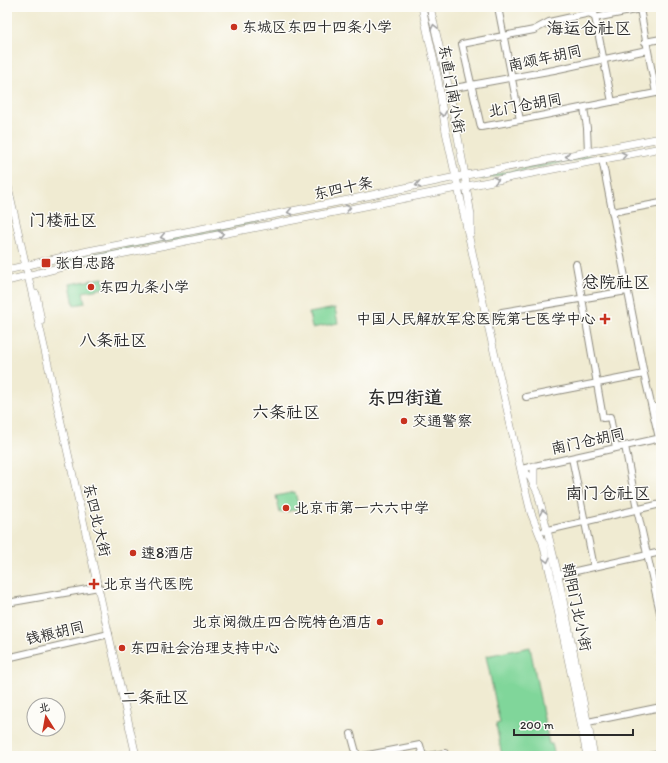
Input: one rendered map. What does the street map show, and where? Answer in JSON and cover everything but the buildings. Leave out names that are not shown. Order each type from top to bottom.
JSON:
[{"type":"main road","name":"东直门南小街","points":[[422,7],[438,80],[446,132],[458,187]]},
{"type":"main road","name":"东直门南小街","points":[[430,7],[449,89],[466,186]]},
{"type":"main road","name":"东四十条","points":[[27,265],[352,199],[456,176],[661,138]]},
{"type":"main road","name":"东四十条","points":[[30,274],[90,260],[661,148]]},
{"type":"main road","name":"东四北大街","points":[[7,176],[14,194],[27,265]]},
{"type":"main road","name":"东四北大街","points":[[7,182],[30,274],[36,314],[43,337],[99,587],[115,667],[136,756]]},
{"type":"main road","name":"朝阳门北小街","points":[[466,186],[471,215],[471,248]]},
{"type":"main road","name":"朝阳门北小街","points":[[458,187],[531,512],[544,531],[558,575],[584,723],[587,756]]},
{"type":"main road","points":[[7,270],[27,265]]},
{"type":"main road","points":[[7,281],[30,274]]},
{"type":"main road","points":[[534,466],[534,484]]},
{"type":"main road","name":"朝阳门北小街","points":[[521,469],[530,477],[538,493],[551,577],[584,723],[594,756]]},
{"type":"street","points":[[498,7],[520,120]]},
{"type":"street","points":[[593,7],[612,102]]},
{"type":"street","name":"北门仓胡同","points":[[650,7],[595,18],[590,13],[549,22],[534,30],[462,44],[481,127],[658,93]]},
{"type":"street","points":[[640,9],[647,50],[658,93]]},
{"type":"street","points":[[646,42],[661,39]]},
{"type":"street","name":"南颂年胡同","points":[[449,89],[472,86],[647,50]]},
{"type":"street","points":[[584,108],[588,152]]},
{"type":"street","points":[[602,159],[644,374],[660,438]]},
{"type":"street","points":[[612,212],[661,203]]},
{"type":"street","points":[[576,264],[603,418],[610,417],[616,448]]},
{"type":"street","points":[[502,312],[628,291]]},
{"type":"street","points":[[526,397],[596,382],[644,374]]},
{"type":"street","points":[[652,408],[661,406]]},
{"type":"street","name":"南门仓胡同","points":[[521,469],[660,438]]},
{"type":"street","points":[[625,446],[637,509],[661,617]]},
{"type":"street","points":[[572,458],[594,567]]},
{"type":"street","points":[[544,531],[661,504]]},
{"type":"street","points":[[558,575],[661,552]]},
{"type":"street","points":[[7,603],[99,587]]},
{"type":"street","name":"钱粮胡同","points":[[7,658],[109,634]]},
{"type":"street","points":[[584,723],[661,707]]},
{"type":"street","points":[[351,734],[357,756]]},
{"type":"street","points":[[364,756],[420,746],[423,756]]},
{"type":"street","points":[[428,756],[445,753],[446,756]]},
{"type":"street","points":[[649,756],[661,754]]},
{"type":"green space","points":[[590,155],[590,157],[482,179],[482,177]]},
{"type":"green space","points":[[259,222],[71,261],[41,267],[40,265],[95,253]]},
{"type":"green space","points":[[103,278],[105,288],[83,292],[85,303],[74,305],[70,284]]},
{"type":"green space","points":[[335,308],[338,323],[312,328],[309,313]]},
{"type":"green space","points":[[295,492],[299,509],[280,513],[276,496]]},
{"type":"green space","points":[[530,647],[549,744],[552,744],[555,756],[502,756],[496,724],[500,723],[486,656]]},
{"type":"place","name":"东城区东四十四条小学","points":[[234,27]]},
{"type":"place","name":"张自忠路","points":[[46,263]]},
{"type":"place","name":"东四九条小学","points":[[91,287]]},
{"type":"place","name":"中国人民解放军总医院第七医学中心","points":[[605,319]]},
{"type":"place","name":"交通警察","points":[[404,421]]},
{"type":"place","name":"北京市第一六六中学","points":[[286,508]]},
{"type":"place","name":"速8酒店","points":[[133,553]]},
{"type":"place","name":"北京当代医院","points":[[94,584]]},
{"type":"place","name":"北京阅微庄四合院特色酒店","points":[[380,622]]},
{"type":"place","name":"东四社会治理支持中心","points":[[122,648]]},
{"type":"district","name":"海运仓社区","points":[[589,28]]},
{"type":"district","name":"门楼社区","points":[[63,220]]},
{"type":"district","name":"总院社区","points":[[616,282]]},
{"type":"district","name":"八条社区","points":[[113,340]]},
{"type":"district","name":"东四街道","points":[[405,397]]},
{"type":"district","name":"六条社区","points":[[286,412]]},
{"type":"district","name":"南门仓社区","points":[[608,493]]},
{"type":"district","name":"二条社区","points":[[155,697]]}]
